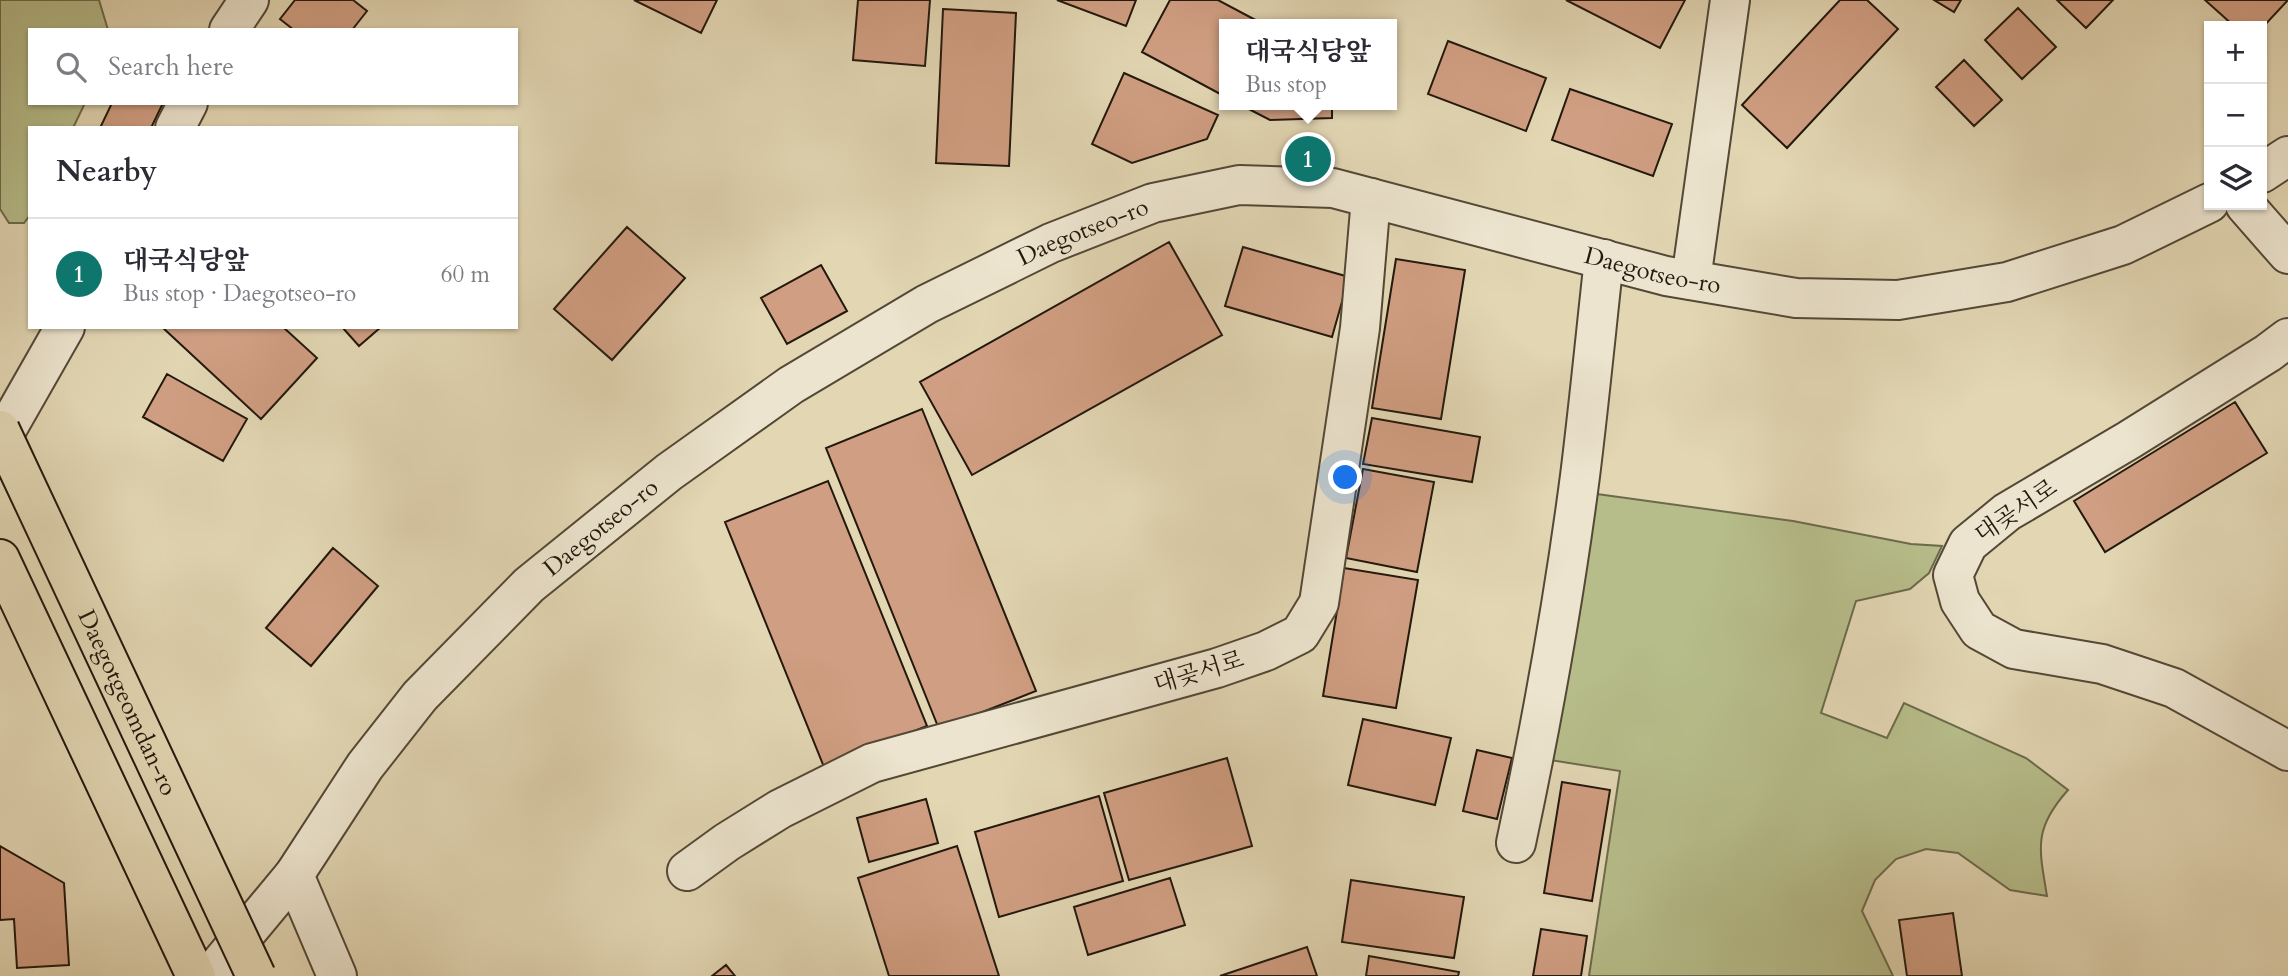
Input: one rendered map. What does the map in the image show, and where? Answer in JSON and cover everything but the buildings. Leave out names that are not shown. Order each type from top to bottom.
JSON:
[{"type":"main road","name":"Daegotgeomdan-ro","points":[[0,430],[256,976]]},
{"type":"main road","points":[[0,559],[196,976]]},
{"type":"street","points":[[229,28],[230,0]]},
{"type":"street","points":[[230,28],[249,0]]},
{"type":"street","points":[[1691,280],[1730,0]]},
{"type":"street","points":[[175,126],[187,105]]},
{"type":"street","points":[[2267,170],[2288,156]]},
{"type":"street","name":"Daegotseo-ro","points":[[210,976],[294,874],[365,766],[420,696],[529,585],[669,472],[791,385],[927,304],[1051,243],[1153,203],[1239,184],[1334,188],[1666,276],[1796,298],[1898,300],[2007,282],[2123,245],[2204,204]]},
{"type":"street","name":"대곶서로","points":[[687,872],[727,842],[780,809],[872,763],[1217,668],[1266,651],[1300,634],[1318,603],[1360,328],[1371,198]]},
{"type":"street","points":[[2249,210],[2288,254]]},
{"type":"street","points":[[1516,843],[1538,743],[1559,618],[1580,476],[1604,259]]},
{"type":"street","points":[[0,441],[64,329]]},
{"type":"street","name":"대곶서로","points":[[2288,338],[2129,440],[2007,512],[1968,544],[1953,575],[1960,601],[1979,630],[2014,649],[2102,664],[2174,688],[2288,751]]},
{"type":"street","points":[[294,874],[337,976]]},
{"type":"green space","points":[[0,0],[99,0],[107,28],[28,28],[28,105],[84,105],[74,126],[28,126],[28,218],[24,223],[9,223],[0,209]]},
{"type":"green space","points":[[1597,494],[1793,521],[1911,544],[1942,546],[1929,573],[1910,589],[1856,601],[1821,713],[1887,738],[1904,703],[2026,758],[2068,790],[2049,816],[2041,840],[2047,896],[2010,890],[1958,853],[1926,849],[1896,859],[1875,880],[1862,911],[1893,976],[1589,976],[1620,771],[1550,760]]},
{"type":"place","name":"대국식당앞","points":[[1308,159]]}]
